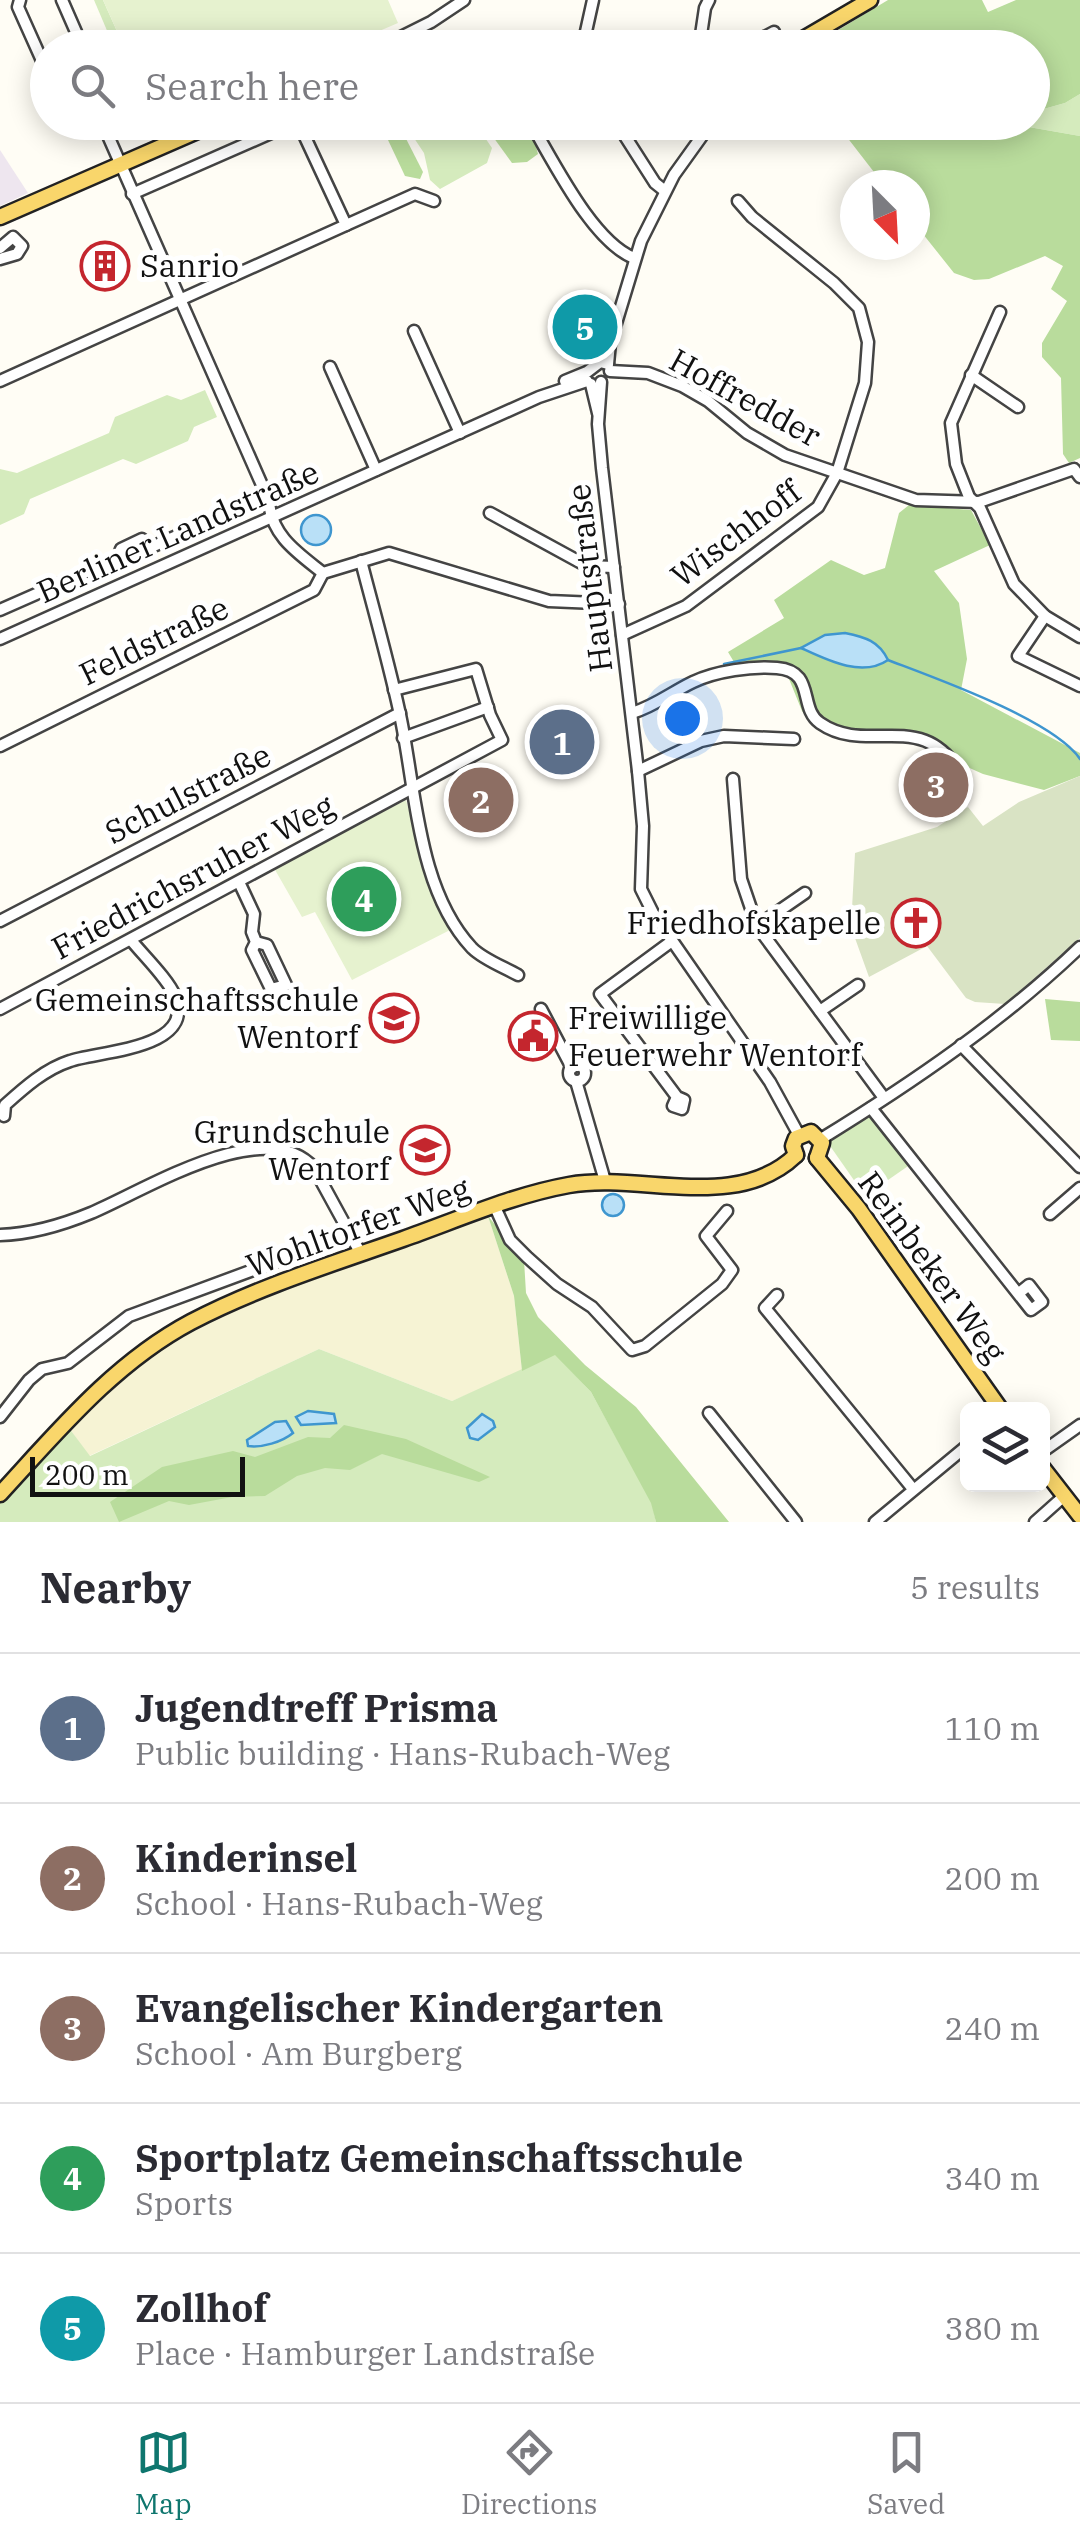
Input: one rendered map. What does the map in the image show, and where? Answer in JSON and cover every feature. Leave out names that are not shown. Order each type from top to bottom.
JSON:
[{"type":"main road","points":[[819,30],[870,0]]},
{"type":"main road","points":[[0,217],[176,140]]},
{"type":"main road","points":[[796,1155],[793,1146],[799,1134],[811,1132],[821,1139]]},
{"type":"main road","name":"Reinbeker Weg","points":[[796,1155],[804,1160],[817,1158],[822,1151],[821,1139]]},
{"type":"main road","name":"Wohltorfer Weg","points":[[0,1494],[56,1430],[116,1374],[188,1323],[250,1294],[568,1185],[604,1181],[741,1184],[776,1171],[796,1155]]},
{"type":"main road","name":"Reinbeker Weg","points":[[817,1158],[859,1209],[994,1402]]},
{"type":"main road","points":[[1050,1478],[1080,1516]]},
{"type":"street","points":[[20,0],[18,7],[30,34]]},
{"type":"street","points":[[62,0],[75,30]]},
{"type":"street","points":[[587,30],[593,0]]},
{"type":"street","points":[[702,30],[710,0]]},
{"type":"street","points":[[411,30],[458,2]]},
{"type":"street","points":[[110,140],[267,498],[270,517],[280,536],[323,573],[389,553],[549,601],[619,604]]},
{"type":"street","points":[[132,194],[256,140]]},
{"type":"street","points":[[306,140],[346,225]]},
{"type":"street","points":[[541,140],[609,244],[634,258]]},
{"type":"street","points":[[628,140],[655,183],[665,191]]},
{"type":"street","points":[[592,380],[606,366],[634,258],[665,191],[698,140]]},
{"type":"street","points":[[0,381],[415,194],[434,202]]},
{"type":"street","name":"Wischhoff","points":[[622,635],[686,606],[818,507],[836,473],[866,378],[868,342],[859,308],[752,217],[738,200]]},
{"type":"street","points":[[0,248],[13,237],[22,246],[16,254],[0,259]]},
{"type":"street","points":[[1000,312],[951,423],[956,464],[1014,584],[1045,616],[1080,637]]},
{"type":"street","points":[[414,331],[460,433]]},
{"type":"street","points":[[592,380],[606,366]]},
{"type":"street","name":"Hoffredder","points":[[606,366],[648,373],[682,386],[785,456],[916,500],[992,498],[1074,469],[1080,477]]},
{"type":"street","points":[[330,367],[376,470]]},
{"type":"street","points":[[972,375],[1018,408]]},
{"type":"street","name":"Berliner Landstraße","points":[[0,639],[539,397],[547,389],[592,380]]},
{"type":"street","name":"Hauptstraße","points":[[592,380],[638,771],[643,826],[641,890],[672,941]]},
{"type":"street","name":"Berliner Landstraße","points":[[0,610],[118,558],[122,549],[142,539],[147,549],[247,504]]},
{"type":"street","points":[[490,513],[587,566],[614,566]]},
{"type":"street","points":[[361,561],[400,713],[411,790],[434,878],[457,928],[475,951],[518,976]]},
{"type":"street","name":"Feldstraße","points":[[0,746],[314,590],[323,573]]},
{"type":"street","points":[[1045,616],[1018,656],[1080,686]]},
{"type":"street","points":[[632,713],[710,676],[774,667],[790,670],[803,682],[811,713],[820,723],[855,734],[924,738],[956,766],[963,778]]},
{"type":"street","points":[[394,690],[476,669],[488,706],[403,738]]},
{"type":"street","name":"Friedrichsruher Weg","points":[[0,1009],[502,740],[488,706]]},
{"type":"street","name":"Schulstraße","points":[[0,921],[400,713]]},
{"type":"street","points":[[638,771],[701,741],[724,736],[794,739]]},
{"type":"street","points":[[733,779],[740,879],[757,926],[884,1098]]},
{"type":"street","points":[[239,882],[254,914],[252,932],[256,942],[252,950],[271,989],[286,985],[267,945],[256,942]]},
{"type":"street","points":[[757,926],[805,893]]},
{"type":"street","points":[[4,1116],[5,1105],[24,1088],[68,1061],[149,1044],[167,1030],[177,1008],[175,996],[132,940]]},
{"type":"street","points":[[677,1098],[600,994],[672,941],[770,1082],[799,1134]]},
{"type":"street","points":[[821,1139],[961,1045],[1041,984],[1080,947]]},
{"type":"street","points":[[820,1011],[858,985]]},
{"type":"street","points":[[541,1009],[572,1068],[570,1075],[576,1082],[604,1181]]},
{"type":"street","points":[[961,1045],[1080,1166]]},
{"type":"street","points":[[871,1108],[1019,1293]]},
{"type":"street","points":[[0,1235],[72,1221],[210,1160],[256,1148],[292,1151],[307,1160],[361,1254]]},
{"type":"street","points":[[1050,1214],[1080,1188]]},
{"type":"street","points":[[495,1207],[510,1240],[557,1284],[592,1307],[632,1350],[645,1346],[722,1284],[732,1270],[706,1236],[728,1211]]},
{"type":"street","points":[[0,1416],[28,1380],[42,1369],[68,1363],[128,1316],[350,1234]]},
{"type":"street","points":[[776,1295],[765,1308],[913,1489]]},
{"type":"street","points":[[709,1413],[796,1522]]},
{"type":"street","points":[[1050,1446],[1080,1424]]},
{"type":"street","points":[[875,1522],[960,1452]]},
{"type":"street","points":[[1034,1522],[1063,1497]]},
{"type":"shaded area","points":[[0,150],[28,193],[0,206]]},
{"type":"shaded area","points":[[488,1216],[514,1296],[522,1371],[452,1401],[319,1349],[89,1456],[69,1428],[118,1377],[190,1327],[251,1298]]},
{"type":"green space","points":[[94,0],[103,0],[116,30],[107,30]]},
{"type":"green space","points":[[103,0],[388,0],[398,23],[382,30],[116,30]]},
{"type":"green space","points":[[888,0],[982,0],[988,12],[1016,0],[1080,0],[1080,94],[1050,107],[1050,30],[838,30]]},
{"type":"green space","points":[[1080,94],[1080,136],[1050,131],[1050,107]]},
{"type":"green space","points":[[1050,131],[1080,136],[1080,458],[1069,463],[1063,454],[1061,378],[1042,357],[1042,343],[1067,301],[1051,289],[1063,266],[1045,256],[989,279],[974,280],[954,273],[930,243],[930,170],[872,170],[849,140],[1050,140]]},
{"type":"green space","points":[[388,140],[407,140],[423,172],[420,179],[405,176]]},
{"type":"green space","points":[[415,140],[487,140],[492,148],[487,163],[440,189],[430,180],[424,153]]},
{"type":"green space","points":[[495,140],[534,140],[538,154],[527,162],[512,163]]},
{"type":"green space","points":[[205,390],[217,417],[194,427],[188,441],[136,464],[123,459],[30,499],[24,514],[0,525],[0,469],[17,473],[109,433],[115,417],[167,395],[181,400]]},
{"type":"green space","points":[[909,505],[971,510],[990,545],[934,571],[959,603],[967,659],[961,690],[1080,753],[1080,776],[1044,790],[983,774],[916,744],[854,739],[817,729],[802,711],[783,664],[734,662],[728,652],[784,618],[774,600],[831,560],[864,575],[885,568],[899,513]]},
{"type":"green space","points":[[1080,776],[1080,938],[1005,1004],[966,998],[927,946],[869,977],[851,927],[855,853],[937,827],[968,807],[983,826],[1019,802]]},
{"type":"green space","points":[[406,800],[429,881],[452,929],[352,980],[315,912],[302,917],[274,868]]},
{"type":"green space","points":[[1045,999],[1080,1002],[1080,1041],[1051,1040]]},
{"type":"green space","points":[[871,1114],[911,1164],[865,1196],[828,1143]]},
{"type":"green space","points":[[488,1216],[524,1260],[526,1293],[538,1317],[585,1365],[636,1407],[729,1522],[656,1522],[651,1503],[591,1392],[555,1355],[522,1371],[514,1296]]},
{"type":"green space","points":[[319,1349],[452,1401],[555,1354],[591,1392],[652,1503],[656,1522],[0,1522],[0,1503],[69,1428],[90,1456]]},
{"type":"green space","points":[[344,1425],[406,1439],[490,1477],[479,1482],[382,1454],[350,1470],[325,1468],[297,1476],[265,1496],[189,1505],[169,1501],[119,1522],[110,1502],[162,1467],[233,1451],[255,1457],[308,1437],[330,1438]]},
{"type":"water","points":[[316,515],[327,519],[331,530],[327,541],[316,545],[305,541],[301,530],[305,519]]},
{"type":"water","points":[[845,633],[871,641],[888,660],[856,667],[801,648],[825,635]]},
{"type":"water","points":[[609,1194],[617,1194],[624,1205],[617,1216],[609,1216],[602,1209],[602,1201]]},
{"type":"water","points":[[308,1411],[334,1414],[336,1423],[301,1425],[296,1417]]},
{"type":"water","points":[[482,1414],[495,1427],[478,1440],[470,1438],[467,1428]]},
{"type":"water","points":[[286,1421],[293,1433],[278,1442],[248,1446],[247,1440],[275,1422]]},
{"type":"waterway","points":[[724,664],[801,648]]},
{"type":"waterway","points":[[888,660],[1020,715],[1066,744],[1080,759]]},
{"type":"place","name":"Sanrio","points":[[105,266]]},
{"type":"place","name":"Zollhof","points":[[585,327]]},
{"type":"place","name":"Jugendtreff Prisma","points":[[562,742]]},
{"type":"place","name":"Evangelischer Kindergarten","points":[[936,785]]},
{"type":"place","name":"Kinderinsel","points":[[481,800]]},
{"type":"place","name":"Sportplatz Gemeinschaftsschule","points":[[364,899]]},
{"type":"place","name":"Friedhofskapelle","points":[[916,923]]},
{"type":"place","name":"Gemeinschaftsschule Wentorf","points":[[394,1018]]},
{"type":"place","name":"Freiwillige Feuerwehr Wentorf","points":[[533,1036]]},
{"type":"place","name":"Grundschule Wentorf","points":[[425,1150]]}]
